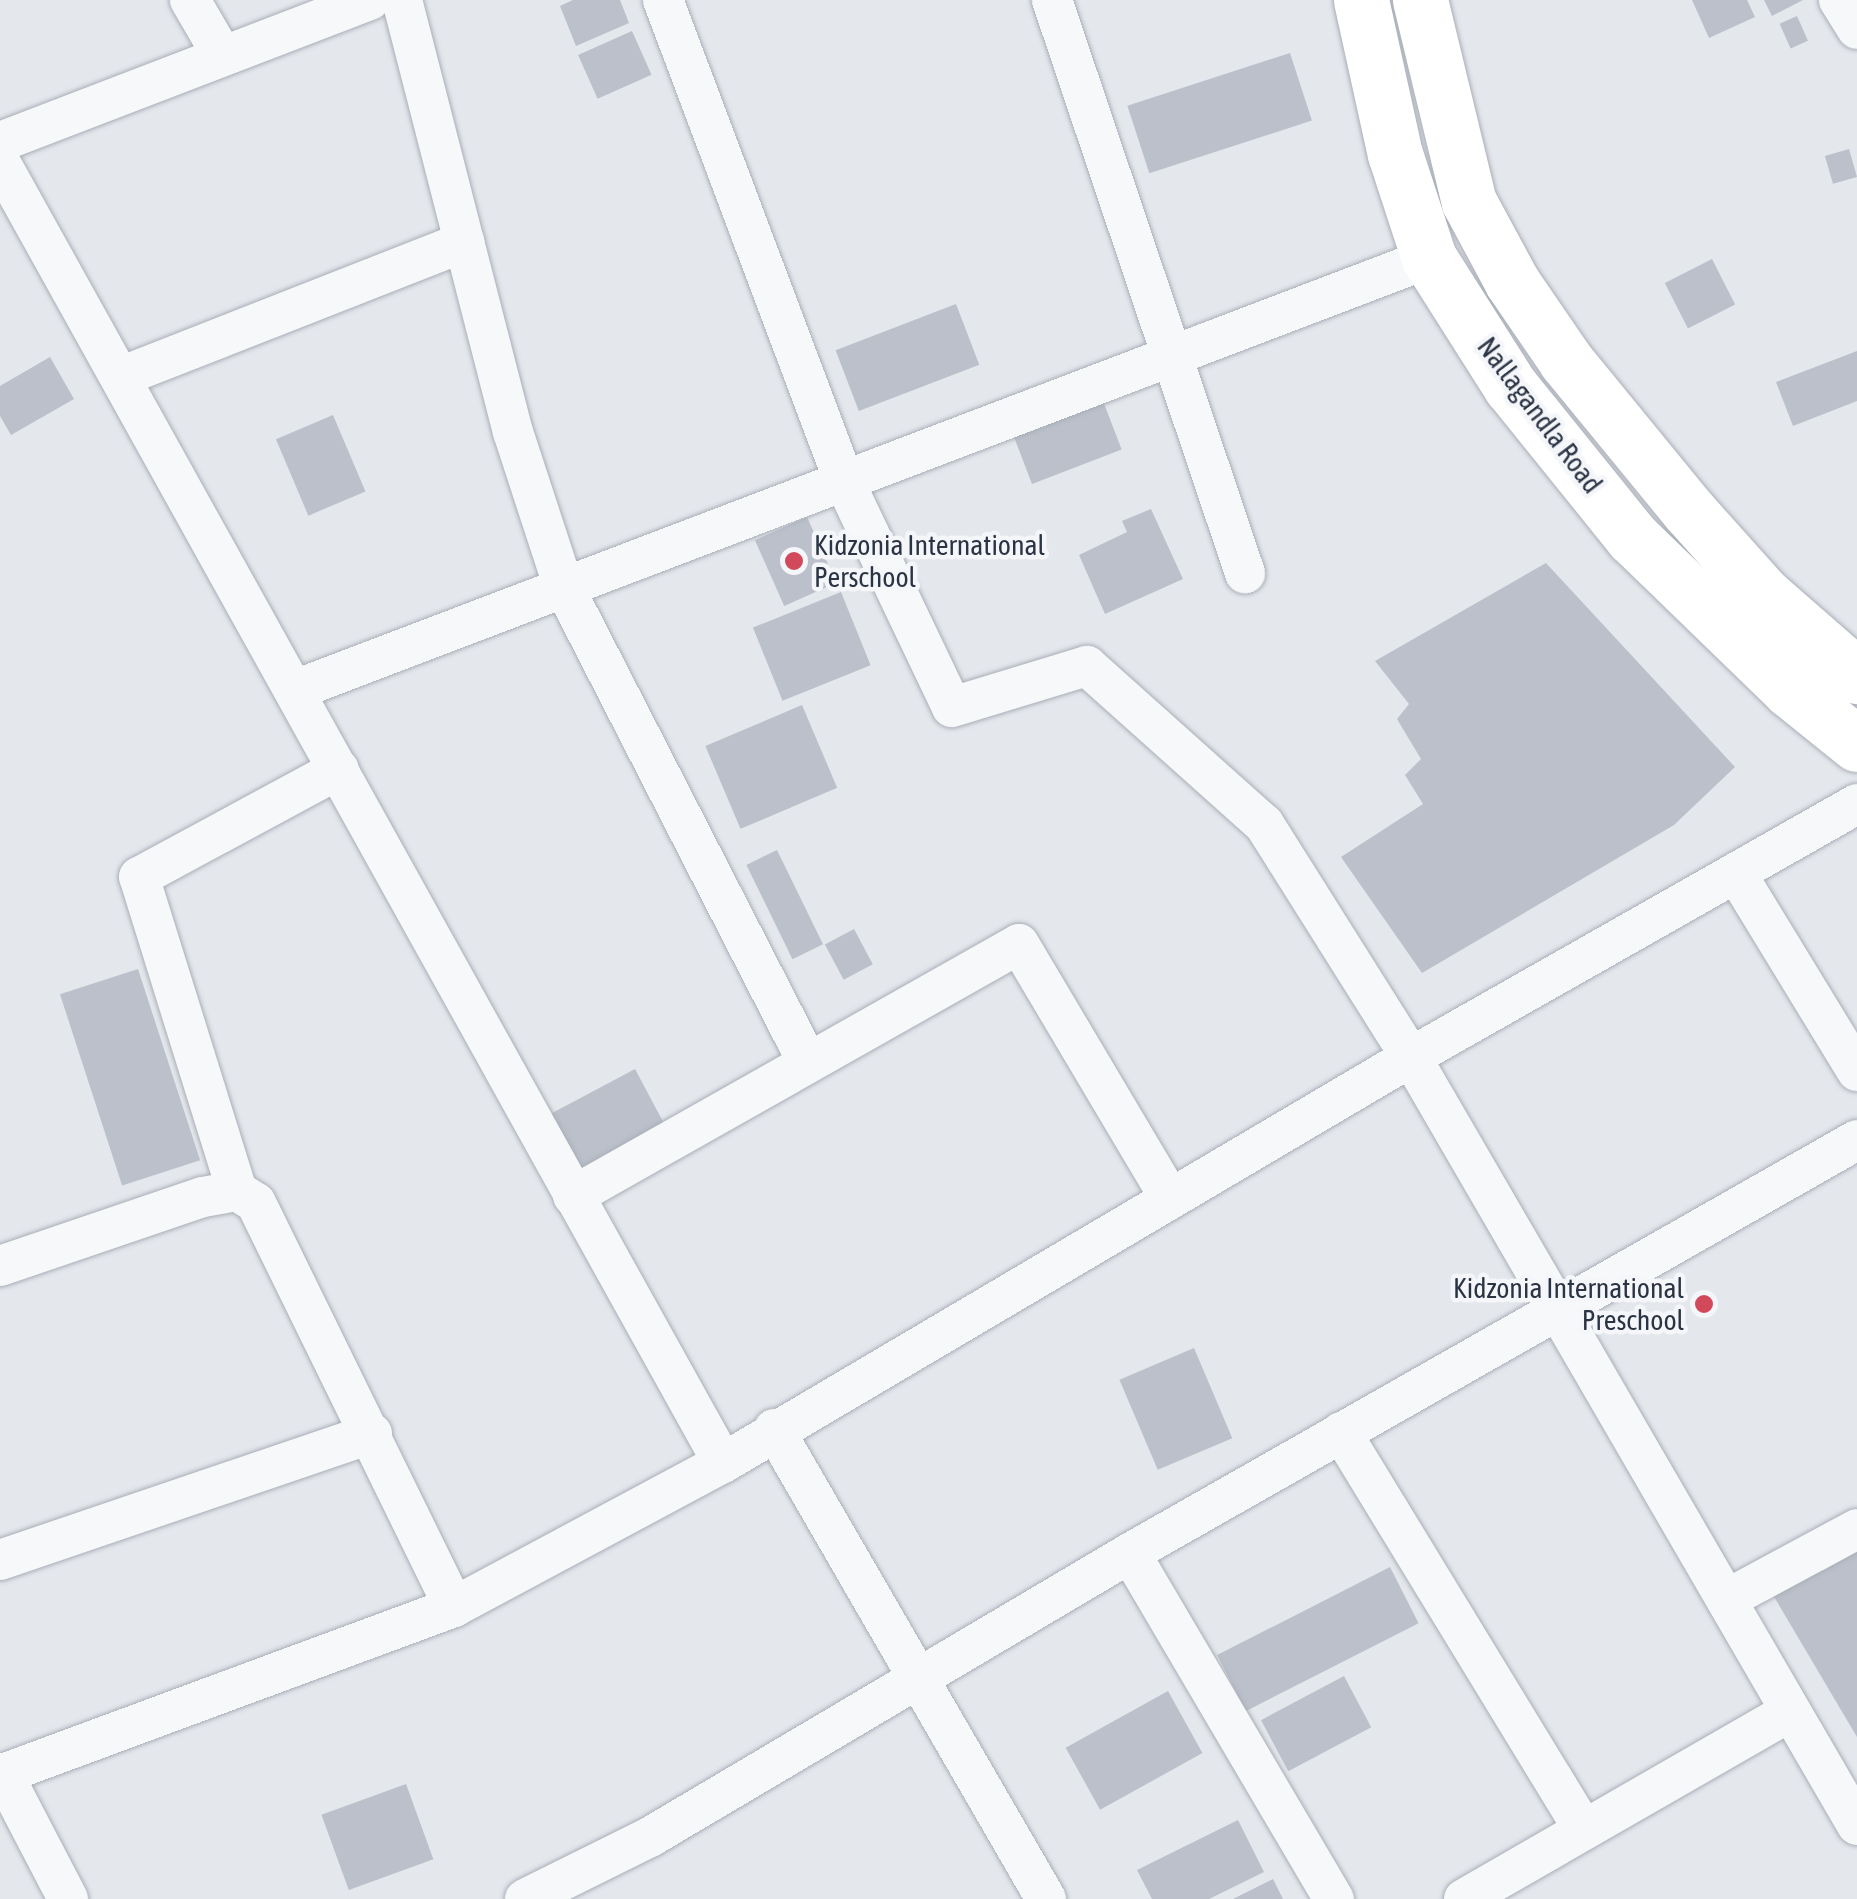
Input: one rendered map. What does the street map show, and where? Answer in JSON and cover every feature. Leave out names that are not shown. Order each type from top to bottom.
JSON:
[{"type":"main road","name":"Nallagandla Road","points":[[1361,0],[1395,154],[1429,258],[1510,386],[1634,538],[1790,690],[1857,744]]},
{"type":"main road","name":"Nallagandla Road","points":[[1420,0],[1469,202],[1512,282],[1566,361],[1688,510],[1764,594],[1857,676]]},
{"type":"street","points":[[190,0],[222,54]]},
{"type":"street","points":[[0,142],[370,0]]},
{"type":"street","points":[[402,0],[513,432],[563,584],[808,1063]]},
{"type":"street","points":[[663,0],[844,481],[952,707],[1087,666],[1264,824],[1411,1058],[1555,1309],[1729,1598],[1789,1712],[1857,1825]]},
{"type":"street","points":[[1052,0],[1245,573]]},
{"type":"street","points":[[0,162],[723,1463]]},
{"type":"street","points":[[120,377],[464,242]]},
{"type":"street","points":[[295,690],[563,584],[1174,360],[1429,258]]},
{"type":"street","points":[[339,769],[139,878],[238,1191],[256,1202],[454,1607]]},
{"type":"street","points":[[68,1899],[1,1774],[454,1607],[723,1463],[774,1429],[1170,1198],[1857,804]]},
{"type":"street","points":[[1736,873],[1857,1071]]},
{"type":"street","points":[[573,1196],[1019,944],[1170,1198]]},
{"type":"street","points":[[525,1899],[650,1837],[920,1674],[1857,1140]]},
{"type":"street","points":[[0,1266],[238,1191]]},
{"type":"street","points":[[774,1429],[920,1674],[1044,1898]]},
{"type":"street","points":[[1341,1432],[1584,1830]]},
{"type":"street","points":[[0,1560],[372,1433]]},
{"type":"street","points":[[1729,1598],[1857,1529]]},
{"type":"street","points":[[1130,1553],[1334,1899]]},
{"type":"street","points":[[1464,1899],[1789,1712]]},
{"type":"building","points":[[573,0],[620,0],[629,23],[576,46],[560,6]]},
{"type":"building","points":[[1692,0],[1747,0],[1755,17],[1709,38]]},
{"type":"building","points":[[1764,0],[1803,0],[1772,16]]},
{"type":"building","points":[[1797,16],[1808,41],[1791,48],[1780,24]]},
{"type":"building","points":[[632,31],[652,75],[598,99],[578,55]]},
{"type":"building","points":[[1290,53],[1312,121],[1149,173],[1127,106]]},
{"type":"building","points":[[1849,149],[1857,177],[1833,184],[1825,156]]},
{"type":"building","points":[[1712,259],[1735,304],[1688,329],[1665,283]]},
{"type":"building","points":[[956,304],[979,365],[859,411],[836,350]]},
{"type":"building","points":[[1857,351],[1857,401],[1793,426],[1776,382]]},
{"type":"building","points":[[50,357],[74,399],[11,435],[0,416],[0,386]]},
{"type":"building","points":[[1098,388],[1122,450],[1032,484],[1008,422]]},
{"type":"building","points":[[333,415],[365,491],[308,516],[276,439]]},
{"type":"building","points":[[1151,509],[1183,579],[1105,614],[1079,555],[1127,532],[1122,521]]},
{"type":"building","name":"Kidzonia International Perschool","points":[[807,517],[836,583],[784,606],[755,540]]},
{"type":"building","points":[[1546,563],[1735,767],[1674,825],[1422,973],[1341,857],[1423,804],[1405,775],[1421,759],[1397,719],[1409,704],[1375,661]]},
{"type":"building","points":[[841,592],[871,665],[783,701],[753,628]]},
{"type":"building","points":[[802,705],[837,788],[741,829],[705,746]]},
{"type":"building","points":[[777,850],[823,944],[792,959],[746,865]]},
{"type":"building","points":[[854,929],[873,964],[844,980],[825,944]]},
{"type":"building","points":[[138,969],[200,1160],[122,1186],[60,994]]},
{"type":"building","points":[[635,1069],[666,1127],[579,1173],[548,1115]]},
{"type":"building","points":[[1194,1348],[1232,1438],[1158,1470],[1119,1380]]},
{"type":"building","points":[[1857,1549],[1857,1737],[1773,1595]]},
{"type":"building","points":[[1390,1567],[1419,1623],[1246,1711],[1217,1655]]},
{"type":"building","points":[[1344,1676],[1371,1727],[1288,1771],[1261,1720]]},
{"type":"building","points":[[1168,1691],[1202,1753],[1100,1810],[1066,1748]]},
{"type":"building","points":[[406,1784],[433,1859],[349,1890],[321,1815]]},
{"type":"building","points":[[1238,1820],[1264,1872],[1209,1899],[1152,1899],[1137,1870]]},
{"type":"building","points":[[1273,1879],[1283,1899],[1233,1899]]},
{"type":"place","name":"Kidzonia International Perschool","points":[[794,561]]},
{"type":"place","name":"Kidzonia International Preschool","points":[[1704,1304]]}]
